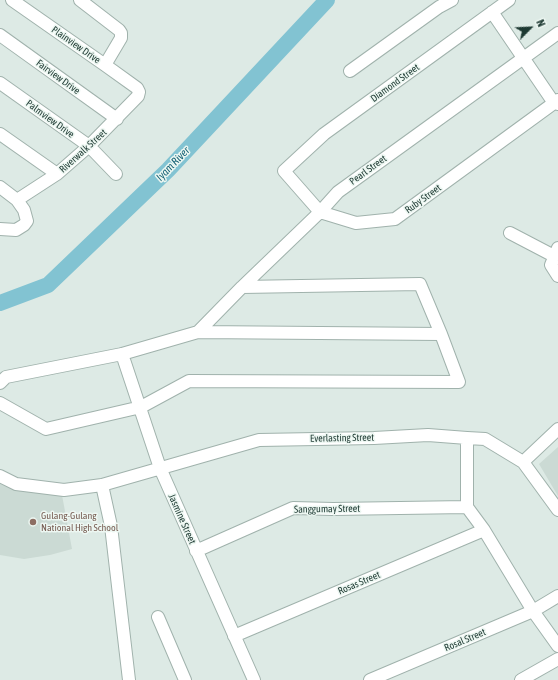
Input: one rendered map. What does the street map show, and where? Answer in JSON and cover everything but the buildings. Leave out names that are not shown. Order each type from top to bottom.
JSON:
[{"type":"street","name":"Plainview Drive","points":[[12,0],[137,88],[139,92]]},
{"type":"street","points":[[80,0],[121,33],[121,38],[105,65]]},
{"type":"street","points":[[350,71],[439,7],[452,0]]},
{"type":"street","name":"Diamond Street","points":[[320,212],[284,170],[324,134],[509,0]]},
{"type":"street","points":[[492,12],[523,58],[557,103]]},
{"type":"street","name":"Pearl Street","points":[[198,332],[242,287],[320,212],[338,192],[558,33]]},
{"type":"street","name":"Fairview Drive","points":[[0,36],[117,119]]},
{"type":"street","name":"Palmview Drive","points":[[0,83],[89,146],[116,174]]},
{"type":"street","name":"Riverwalk Street","points":[[17,200],[57,174],[89,146],[117,119],[138,96],[139,92]]},
{"type":"street","name":"Ruby Street","points":[[320,212],[356,223],[395,220],[557,103]]},
{"type":"street","points":[[0,134],[57,174]]},
{"type":"street","points":[[0,186],[17,200],[26,215],[26,223],[16,230],[0,229]]},
{"type":"street","points":[[510,233],[556,252],[551,264],[558,276]]},
{"type":"street","points":[[0,403],[46,429],[141,408],[189,381],[459,382],[420,284],[242,287]]},
{"type":"street","points":[[0,384],[6,377],[122,354],[198,332],[441,334]]},
{"type":"street","name":"Jasmine Street","points":[[122,354],[160,468],[254,680]]},
{"type":"street","points":[[523,462],[558,429]]},
{"type":"street","name":"Everlasting Street","points":[[0,476],[16,484],[64,490],[102,485],[259,440],[374,438],[428,435],[485,439],[523,462],[558,510]]},
{"type":"street","points":[[468,438],[467,507],[484,530],[533,610],[558,646]]},
{"type":"street","points":[[102,485],[111,526],[129,680]]},
{"type":"street","name":"Sanggumay Street","points":[[196,551],[293,508],[333,509],[467,507]]},
{"type":"street","name":"Rosas Street","points":[[234,636],[484,530]]},
{"type":"street","name":"Rosal Street","points":[[370,680],[533,610],[558,596]]},
{"type":"street","points":[[158,617],[185,680]]},
{"type":"street","points":[[521,680],[558,659]]},
{"type":"shaded area","points":[[558,447],[558,496],[539,464]]},
{"type":"shaded area","name":"Gulang-Gulang National High School","points":[[0,483],[62,495],[72,549],[50,555],[24,559],[0,555]]},
{"type":"waterway","name":"Iyam River","points":[[0,303],[48,285],[168,170],[327,0]]},
{"type":"place","name":"Gulang-Gulang National High School","points":[[33,522]]}]
